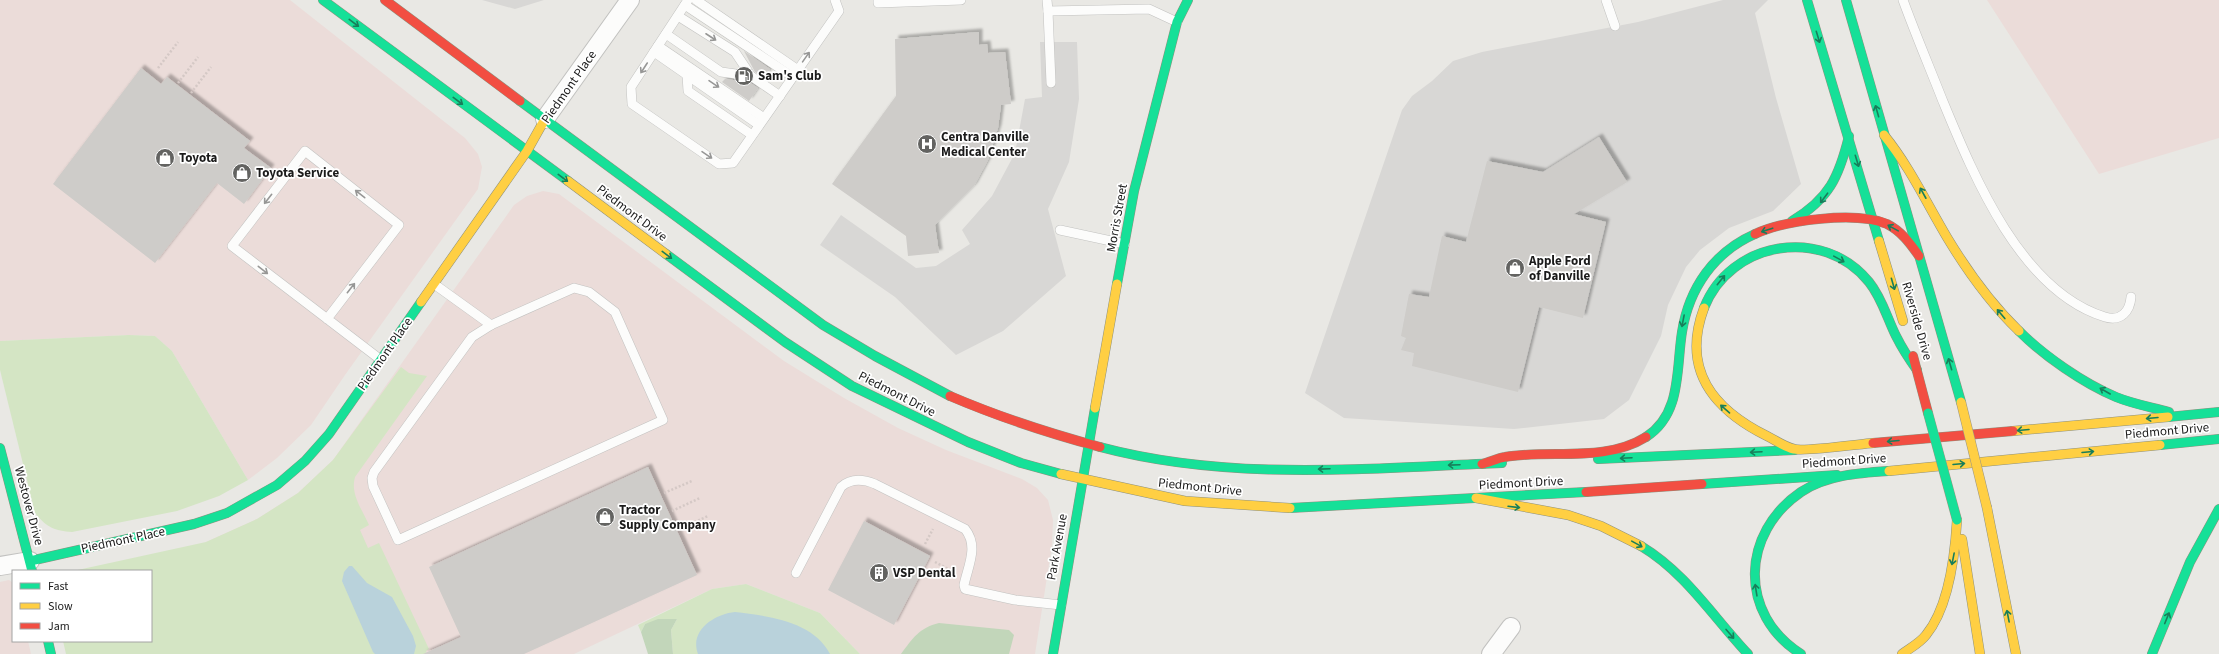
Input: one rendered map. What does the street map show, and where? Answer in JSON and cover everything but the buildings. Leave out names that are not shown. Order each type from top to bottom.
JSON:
[{"type":"main road","name":"Piedmont Drive","points":[[323,0],[785,342],[852,386],[968,442],[1021,463],[1082,480],[1185,501],[1288,508],[1476,498],[1864,473],[2219,439]]},
{"type":"main road","name":"Piedmont Drive","points":[[385,0],[823,325],[875,356],[946,394],[987,412],[1089,445],[1206,466],[1271,471],[1482,464],[1795,450],[2219,412]]},
{"type":"main road","name":"Morris Street","points":[[1089,445],[1134,191],[1177,22],[1188,0]]},
{"type":"main road","name":"Riverside Drive","points":[[1807,0],[1908,336],[1957,520],[1972,594],[1980,654]]},
{"type":"main road","name":"Riverside Drive","points":[[1846,0],[1961,402],[1987,508],[2016,654]]},
{"type":"main road","name":"Piedmont Place","points":[[31,566],[194,524],[227,513],[277,485],[305,461],[329,434],[381,360],[527,151],[545,119]]},
{"type":"main road","points":[[1884,135],[1908,165],[1949,239],[1975,281],[2002,316],[2016,331],[2036,348],[2114,396],[2182,415]]},
{"type":"main road","points":[[1790,223],[1807,213],[1821,202],[1832,186],[1841,167],[1849,136]]},
{"type":"main road","points":[[1482,464],[1505,457],[1608,452],[1634,443],[1651,434],[1665,419],[1677,391],[1681,335],[1686,310],[1692,292],[1705,271],[1715,260],[1737,243],[1762,231],[1790,223],[1856,218],[1874,220],[1898,230],[1909,240],[1919,256]]},
{"type":"main road","points":[[1795,450],[1736,419],[1722,408],[1708,389],[1700,369],[1697,349],[1698,328],[1702,312],[1711,293],[1726,273],[1742,260],[1761,251],[1782,247],[1802,247],[1831,254],[1853,267],[1866,278],[1879,295],[1903,352],[1917,370]]},
{"type":"main road","name":"Park Avenue","points":[[1053,654],[1089,445]]},
{"type":"main road","name":"Westover Drive","points":[[0,448],[31,566]]},
{"type":"main road","points":[[1801,654],[1792,649],[1774,632],[1765,618],[1756,596],[1754,575],[1756,555],[1762,536],[1773,518],[1801,493],[1819,483],[1844,475],[1864,473]]},
{"type":"main road","points":[[1476,498],[1583,519],[1616,532],[1646,549],[1674,570],[1700,596],[1748,654]]},
{"type":"main road","points":[[2152,654],[2185,574],[2207,527],[2219,509]]},
{"type":"main road","points":[[1902,654],[1915,646],[1927,634],[1941,605],[1949,580],[1955,548],[1957,520]]},
{"type":"main road","points":[[48,642],[51,654]]},
{"type":"street","name":"Piedmont Place","points":[[545,119],[630,0]]},
{"type":"street","points":[[0,566],[31,566]]},
{"type":"street","points":[[1492,654],[1511,627]]},
{"type":"lane","points":[[696,0],[795,73]]},
{"type":"lane","points":[[795,73],[686,3],[631,87],[632,104],[719,164],[733,164],[839,11],[834,0]]},
{"type":"lane","points":[[878,0],[878,3],[961,0]]},
{"type":"lane","points":[[1047,0],[1051,83]]},
{"type":"lane","points":[[1606,0],[1615,26]]},
{"type":"lane","points":[[1903,0],[1963,150],[1988,201],[2019,248],[2040,273],[2066,299],[2086,311],[2108,318],[2117,318],[2126,313],[2130,306],[2131,297]]},
{"type":"lane","points":[[1048,11],[1149,9],[1177,22]]},
{"type":"lane","points":[[678,16],[735,52],[751,76],[780,96]]},
{"type":"lane","points":[[666,34],[721,72],[751,76]]},
{"type":"lane","points":[[656,49],[687,75],[762,122]]},
{"type":"lane","points":[[656,49],[762,122]]},
{"type":"lane","points":[[687,75],[688,91],[752,135]]},
{"type":"lane","points":[[327,318],[399,225],[305,151],[232,246],[381,360]]},
{"type":"lane","points":[[1060,230],[1125,244]]},
{"type":"lane","points":[[434,284],[491,325]]},
{"type":"lane","points":[[581,289],[589,292],[615,312],[663,420],[398,540],[373,486],[374,472],[466,344],[472,337],[491,325],[568,290],[581,289]]},
{"type":"lane","points":[[796,573],[841,488],[851,481],[862,480],[876,484],[965,529],[970,535],[973,545],[964,585],[969,590],[1015,600],[1061,605]]},
{"type":"path","points":[[158,68],[178,42]]},
{"type":"path","points":[[178,83],[198,57]]},
{"type":"path","points":[[191,92],[211,66]]},
{"type":"path","points":[[664,493],[692,480]]},
{"type":"path","points":[[672,511],[700,498]]},
{"type":"path","points":[[680,529],[708,516]]},
{"type":"path","points":[[935,562],[966,578]]},
{"type":"shaded area","points":[[0,0],[290,0],[465,138],[478,154],[482,167],[478,189],[311,425],[277,458],[248,480],[172,351],[155,336],[129,335],[0,341]]},
{"type":"shaded area","points":[[482,0],[544,0],[515,9]]},
{"type":"shaded area","points":[[1723,0],[1768,0],[1755,13],[1776,98],[1801,184],[1773,211],[1729,228],[1700,250],[1686,267],[1668,305],[1661,336],[1629,400],[1604,419],[1514,429],[1344,418],[1305,393],[1402,110],[1412,96],[1432,81],[1453,61],[1482,52],[1638,22]]},
{"type":"shaded area","points":[[1987,0],[2219,0],[2219,138],[2099,174]]},
{"type":"shaded area","points":[[1040,42],[1077,42],[1079,99],[1069,162],[1048,209],[1066,276],[1003,331],[956,355],[895,297],[820,245],[841,215],[916,268],[936,266],[970,244],[962,230],[992,196],[1015,153],[1025,99],[1042,97]]},
{"type":"shaded area","points":[[543,191],[559,194],[784,361],[844,398],[898,428],[946,450],[1022,479],[1037,488],[1048,500],[1053,520],[1052,545],[1035,654],[860,654],[820,613],[746,584],[712,589],[574,654],[237,654],[206,542],[257,519],[298,493],[333,460],[514,205],[527,196]]},
{"type":"shaded area","points":[[9,580],[12,582],[12,642],[28,642],[31,654],[0,654],[0,582]]},
{"type":"green space","points":[[129,335],[155,336],[172,351],[248,480],[219,496],[177,511],[72,532],[61,531],[47,525],[35,513],[0,370],[0,341]]},
{"type":"green space","points":[[401,367],[409,373],[427,376],[355,477],[354,489],[355,495],[369,525],[360,530],[368,548],[379,543],[429,649],[426,651],[427,654],[66,654],[63,642],[152,642],[152,570],[78,570],[206,542],[257,519],[298,493],[333,460]]},
{"type":"green space","points":[[746,584],[820,613],[860,654],[673,654],[671,630],[677,619],[645,624],[641,632],[638,625],[712,589]]},
{"type":"green space","points":[[658,619],[677,619],[671,630],[673,654],[648,654],[641,632],[645,624]]},
{"type":"green space","points":[[939,623],[1009,630],[1014,635],[1009,654],[901,654],[917,634],[932,625]]},
{"type":"water","points":[[349,566],[352,566],[367,583],[392,597],[413,636],[416,646],[414,654],[375,654],[373,652],[342,581],[344,572]]},
{"type":"water","points":[[735,612],[775,618],[801,627],[813,634],[830,654],[698,654],[696,645],[700,631],[712,620],[727,613]]},
{"type":"traffic: fast","points":[[323,0],[568,181]]},
{"type":"traffic: fast","points":[[1117,284],[1134,191],[1177,22],[1188,0]]},
{"type":"traffic: fast","points":[[1807,0],[1879,241]]},
{"type":"traffic: fast","points":[[1846,0],[1961,402]]},
{"type":"traffic: fast","points":[[520,101],[823,325],[875,356],[950,396]]},
{"type":"traffic: fast","points":[[1792,221],[1805,213],[1824,195],[1831,186],[1841,163],[1849,136]]},
{"type":"traffic: fast","points":[[1646,437],[1658,427],[1666,416],[1672,403],[1685,316],[1697,286],[1716,261],[1727,251],[1755,234]]},
{"type":"traffic: fast","points":[[1704,308],[1717,285],[1734,268],[1756,255],[1779,248],[1803,248],[1827,253],[1850,264],[1874,288],[1898,340],[1917,370]]},
{"type":"traffic: fast","points":[[666,254],[785,342],[852,386],[968,442],[1021,463],[1061,474]]},
{"type":"traffic: fast","points":[[30,561],[194,524],[227,513],[277,485],[305,461],[329,434],[421,302]]},
{"type":"traffic: fast","points":[[2019,331],[2040,350],[2077,377],[2116,397],[2135,404],[2169,412]]},
{"type":"traffic: fast","points":[[1053,654],[1095,408]]},
{"type":"traffic: fast","points":[[2168,417],[2219,412]]},
{"type":"traffic: fast","points":[[1928,413],[1957,520]]},
{"type":"traffic: fast","points":[[2160,445],[2219,439]]},
{"type":"traffic: fast","points":[[1100,447],[1149,458],[1199,465],[1249,469],[1350,469],[1502,463]]},
{"type":"traffic: fast","points":[[0,448],[32,570]]},
{"type":"traffic: fast","points":[[1598,459],[1795,450]]},
{"type":"traffic: fast","points":[[1801,654],[1780,637],[1766,618],[1757,596],[1755,573],[1758,551],[1767,529],[1781,509],[1801,492],[1811,486],[1832,478],[1889,471]]},
{"type":"traffic: fast","points":[[1702,484],[1837,475]]},
{"type":"traffic: fast","points":[[1290,508],[1586,492]]},
{"type":"traffic: fast","points":[[2152,654],[2190,562],[2219,509]]},
{"type":"traffic: fast","points":[[1641,546],[1672,569],[1685,582],[1748,654]]},
{"type":"traffic: fast","points":[[48,642],[51,654]]},
{"type":"traffic: slow","points":[[421,302],[527,151],[545,119]]},
{"type":"traffic: slow","points":[[1884,135],[1902,160],[1964,264],[1980,287],[2019,331]]},
{"type":"traffic: slow","points":[[568,181],[666,254]]},
{"type":"traffic: slow","points":[[1879,241],[1903,321]]},
{"type":"traffic: slow","points":[[1095,408],[1117,284]]},
{"type":"traffic: slow","points":[[1704,308],[1698,330],[1697,350],[1700,369],[1707,385],[1717,400],[1731,413],[1748,425],[1794,449],[1820,449],[1873,443]]},
{"type":"traffic: slow","points":[[1961,402],[1987,508]]},
{"type":"traffic: slow","points":[[2013,431],[2168,417]]},
{"type":"traffic: slow","points":[[1889,471],[2160,445]]},
{"type":"traffic: slow","points":[[1061,474],[1185,501],[1290,508]]},
{"type":"traffic: slow","points":[[1476,498],[1568,515],[1601,526],[1641,546]]},
{"type":"traffic: slow","points":[[1987,508],[2016,654]]},
{"type":"traffic: slow","points":[[1902,654],[1924,638],[1934,623],[1940,610],[1949,580],[1955,549],[1957,520]]},
{"type":"traffic: slow","points":[[1962,539],[1980,654]]},
{"type":"traffic: jam","points":[[385,0],[520,101]]},
{"type":"traffic: jam","points":[[1755,234],[1768,229],[1802,221],[1840,218],[1874,220],[1887,224],[1897,230],[1909,242],[1919,256]]},
{"type":"traffic: jam","points":[[1913,356],[1928,413]]},
{"type":"traffic: jam","points":[[950,396],[1024,424],[1100,447]]},
{"type":"traffic: jam","points":[[1873,443],[2013,431]]},
{"type":"traffic: jam","points":[[1482,464],[1502,458],[1523,455],[1595,453],[1630,445],[1646,437]]},
{"type":"traffic: jam","points":[[1586,492],[1702,484]]},
{"type":"place","name":"Sam's Club","points":[[744,76]]},
{"type":"place","name":"Centra Danville Medical Center","points":[[927,144]]},
{"type":"place","name":"Toyota","points":[[165,158]]},
{"type":"place","name":"Toyota Service","points":[[242,173]]},
{"type":"place","name":"Apple Ford of Danville","points":[[1515,268]]},
{"type":"place","name":"Tractor Supply Company","points":[[605,517]]},
{"type":"place","name":"VSP Dental","points":[[879,573]]}]
